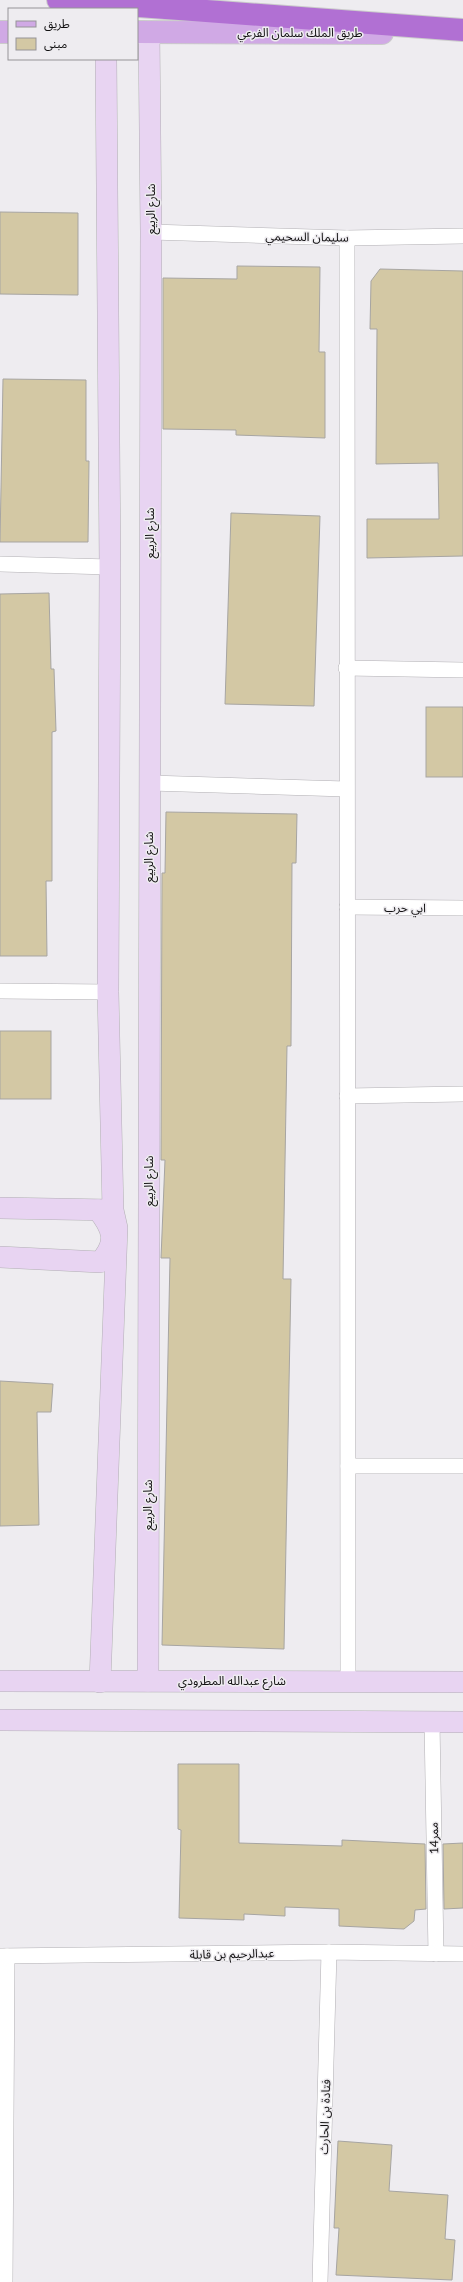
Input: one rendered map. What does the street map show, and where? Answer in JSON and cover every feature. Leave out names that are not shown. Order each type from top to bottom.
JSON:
[{"type":"highway","points":[[58,0],[463,32]]},
{"type":"main road","name":"طريق الملك سلمان الفرعي","points":[[143,32],[463,32]]},
{"type":"street","name":"شارع الربيع","points":[[143,32],[151,232],[148,1681]]},
{"type":"street","points":[[0,1257],[100,1262],[109,1252],[112,1240],[105,1210],[108,992],[110,567],[106,60]]},
{"type":"street","name":"سليمان السحيمي","points":[[151,232],[347,238],[463,236]]},
{"type":"street","points":[[347,238],[346,789],[348,1681]]},
{"type":"street","points":[[0,564],[110,567]]},
{"type":"street","points":[[346,668],[463,670]]},
{"type":"street","points":[[150,783],[346,789]]},
{"type":"street","name":"ابي حرب","points":[[347,907],[463,908]]},
{"type":"street","points":[[0,991],[108,992]]},
{"type":"street","points":[[347,1096],[463,1094]]},
{"type":"street","points":[[0,1208],[105,1210]]},
{"type":"street","points":[[100,1682],[117,1228],[105,1210]]},
{"type":"street","points":[[348,1466],[463,1466]]},
{"type":"street","name":"شارع عبدالله المطرودي","points":[[0,1681],[463,1682]]},
{"type":"street","points":[[0,1720],[463,1722]]},
{"type":"street","name":"ممر14","points":[[432,1722],[436,1954]]},
{"type":"street","name":"عبدالرحيم بن قابلة","points":[[4,1956],[329,1952],[463,1954]]},
{"type":"street","name":"فتادة بن الحارث","points":[[320,2282],[329,1952]]},
{"type":"street","points":[[4,1956],[5,2282]]},
{"type":"building","points":[[0,212],[78,213],[78,295],[0,294]]},
{"type":"building","points":[[237,266],[320,267],[319,352],[325,352],[325,438],[236,435],[236,430],[163,429],[163,278],[237,279]]},
{"type":"building","points":[[380,269],[463,271],[463,556],[367,558],[367,519],[439,519],[438,463],[376,464],[377,329],[370,329],[371,281]]},
{"type":"building","points":[[3,379],[86,380],[86,461],[89,461],[88,542],[0,542]]},
{"type":"building","points":[[231,513],[320,516],[314,706],[225,704]]},
{"type":"building","points":[[49,593],[51,669],[54,669],[56,731],[52,732],[52,881],[46,881],[47,956],[0,956],[0,594]]},
{"type":"building","points":[[426,707],[463,707],[463,777],[426,777]]},
{"type":"building","points":[[166,812],[297,814],[296,863],[292,863],[291,1046],[287,1046],[283,1279],[291,1279],[284,1649],[162,1645],[170,1258],[161,1258],[165,1160],[161,1160],[162,873],[165,873]]},
{"type":"building","points":[[0,1031],[51,1031],[51,1099],[0,1099]]},
{"type":"building","points":[[0,1381],[53,1384],[51,1412],[37,1412],[39,1525],[0,1526]]},
{"type":"building","points":[[178,1764],[239,1764],[239,1843],[342,1846],[342,1840],[425,1844],[426,1909],[415,1910],[414,1921],[404,1929],[339,1926],[339,1909],[285,1907],[285,1916],[244,1914],[244,1920],[179,1918],[181,1830],[178,1829]]},
{"type":"building","points":[[463,1843],[463,1908],[444,1909],[443,1844]]},
{"type":"building","points":[[338,2141],[392,2145],[389,2191],[448,2195],[445,2239],[455,2240],[452,2280],[336,2275],[339,2228],[334,2228]]}]
